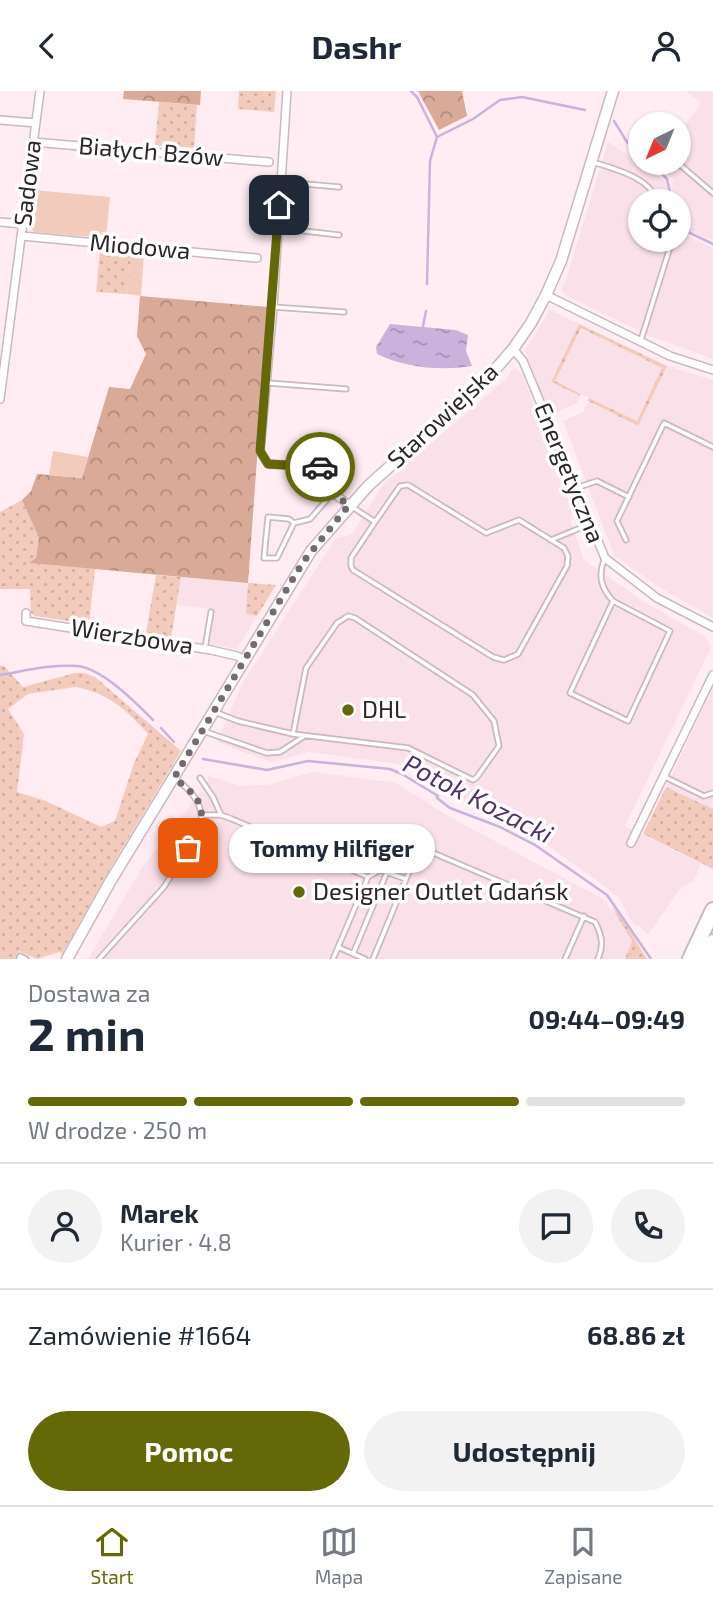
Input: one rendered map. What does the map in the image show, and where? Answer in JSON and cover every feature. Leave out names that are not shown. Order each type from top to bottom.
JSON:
[{"type":"highway","points":[[690,959],[713,910]]},
{"type":"highway","points":[[705,959],[713,942]]},
{"type":"street","name":"Sadowa","points":[[0,399],[40,91]]},
{"type":"street","points":[[287,91],[273,307],[260,451],[268,464],[338,468],[339,479],[332,493],[349,505]]},
{"type":"street","name":"Starowiejska","points":[[67,959],[110,882],[303,562],[349,505],[386,468],[475,391],[513,349],[546,296],[568,240],[613,91]]},
{"type":"street","points":[[0,120],[36,123]]},
{"type":"street","name":"Białych Bzów","points":[[33,142],[269,162]]},
{"type":"street","points":[[0,222],[23,225]]},
{"type":"street","name":"Miodowa","points":[[22,236],[257,258]]},
{"type":"street","points":[[546,296],[670,356],[713,370]]},
{"type":"street","name":"Energetyczna","points":[[513,349],[523,361],[605,558],[657,598],[713,627]]},
{"type":"street","name":"Wierzbowa","points":[[26,613],[26,621],[205,649],[244,660]]},
{"type":"street","points":[[631,843],[713,675]]},
{"type":"lane","points":[[592,162],[640,181],[649,189]]},
{"type":"lane","points":[[691,174],[713,193]]},
{"type":"lane","points":[[281,182],[339,187]]},
{"type":"lane","points":[[278,228],[339,235]]},
{"type":"lane","points":[[641,342],[669,252]]},
{"type":"lane","points":[[273,307],[344,312]]},
{"type":"lane","points":[[266,383],[346,389]]},
{"type":"lane","points":[[626,540],[617,521],[664,423],[713,447]]},
{"type":"lane","points":[[575,488],[597,481],[629,496]]},
{"type":"lane","points":[[403,484],[408,485],[486,533],[519,520],[564,548],[568,556],[565,574],[518,654],[504,660],[493,657],[354,570],[351,558],[375,522],[403,484]]},
{"type":"lane","points":[[294,523],[310,519],[332,493]]},
{"type":"lane","points":[[349,505],[375,522]]},
{"type":"lane","points":[[268,517],[289,519],[294,523],[277,558],[264,558],[268,517]]},
{"type":"lane","points":[[551,540],[590,524]]},
{"type":"lane","points":[[605,558],[600,581],[613,601],[670,631],[628,721],[570,693],[613,601]]},
{"type":"lane","points":[[205,649],[211,612]]},
{"type":"lane","points":[[214,711],[231,719],[293,734],[408,748],[473,780],[499,746],[492,716],[473,695],[348,616],[337,623],[306,668],[293,734]]},
{"type":"lane","points":[[202,731],[267,753],[280,752],[304,736]]},
{"type":"lane","points":[[665,777],[704,796],[713,793]]},
{"type":"lane","points":[[99,959],[164,887],[199,830],[202,815],[200,804],[193,794],[174,778]]},
{"type":"lane","points":[[200,778],[213,797],[220,815]]},
{"type":"lane","points":[[202,815],[220,815],[368,877]]},
{"type":"lane","points":[[373,959],[414,860],[431,852],[595,922],[602,935],[598,959]]},
{"type":"lane","points":[[333,959],[368,877],[380,870],[406,879]]},
{"type":"lane","points":[[353,954],[387,872]]},
{"type":"lane","points":[[565,959],[584,916]]},
{"type":"lane","points":[[338,947],[365,959]]},
{"type":"lane","points":[[19,959],[26,959]]},
{"type":"shaded area","points":[[239,91],[276,91],[274,112],[238,109]]},
{"type":"shaded area","points":[[686,91],[713,91],[713,240],[691,232],[691,189],[672,189],[673,178],[670,175],[691,175],[691,117],[701,103]]},
{"type":"shaded area","points":[[159,102],[197,105],[194,148],[155,145]]},
{"type":"shaded area","points":[[608,142],[628,156],[628,175],[657,175],[664,180],[668,189],[628,189],[628,252],[691,252],[691,238],[713,248],[713,359],[650,336],[565,295],[561,289]]},
{"type":"shaded area","points":[[33,190],[110,197],[106,238],[34,232],[28,225]]},
{"type":"shaded area","points":[[100,250],[131,253],[127,294],[96,292]]},
{"type":"shaded area","points":[[131,253],[144,254],[141,296],[127,294]]},
{"type":"shaded area","points":[[550,310],[579,324],[551,382],[580,396],[577,403],[557,412],[545,403],[525,351]]},
{"type":"shaded area","points":[[579,324],[667,366],[638,426],[588,401],[589,398],[637,421],[662,368],[581,328],[555,381],[581,394],[580,396],[551,382]]},
{"type":"shaded area","points":[[581,328],[663,368],[637,421],[555,381]]},
{"type":"shaded area","points":[[667,366],[713,380],[713,618],[659,587],[614,555],[563,421],[583,412],[588,402],[638,426]]},
{"type":"shaded area","points":[[514,367],[522,374],[568,492],[566,494],[572,512],[571,522],[584,560],[649,605],[706,637],[711,647],[625,826],[701,864],[694,880],[679,890],[648,935],[638,925],[635,926],[618,897],[610,890],[520,826],[475,809],[399,764],[309,752],[271,762],[217,742],[242,684],[336,538],[351,535],[383,485],[506,379]]},
{"type":"shaded area","points":[[53,451],[88,457],[82,478],[49,475]]},
{"type":"shaded area","points":[[22,500],[39,538],[36,558],[30,563],[95,569],[89,624],[35,616],[31,613],[30,589],[0,589],[0,512]]},
{"type":"shaded area","points":[[156,575],[181,577],[171,638],[146,633]]},
{"type":"shaded area","points":[[181,577],[248,583],[246,613],[257,616],[237,649],[203,643],[209,609],[177,605]]},
{"type":"shaded area","points":[[248,583],[276,585],[257,616],[246,614]]},
{"type":"shaded area","points":[[0,666],[4,666],[23,687],[84,673],[95,677],[181,751],[62,954],[59,952],[37,959],[19,951],[15,959],[0,959]],"holes":[[[75,687],[86,689],[116,703],[148,734],[134,763],[115,821],[101,827],[46,801],[17,792],[24,734],[8,709],[28,694]]]},
{"type":"shaded area","points":[[713,688],[713,809],[666,787]]},
{"type":"shaded area","points":[[313,772],[396,783],[448,816],[601,898],[622,921],[632,941],[625,959],[88,959],[141,869],[202,790],[209,776],[240,786],[268,785]]},
{"type":"shaded area","points":[[666,787],[713,809],[713,869],[643,834]]},
{"type":"shaded area","points":[[611,906],[620,915],[647,959],[625,959],[632,941]]},
{"type":"green space","points":[[124,91],[201,91],[200,105],[123,99]]},
{"type":"green space","points":[[418,91],[462,91],[467,116],[439,130]]},
{"type":"green space","points":[[140,296],[268,307],[248,583],[29,563],[36,558],[39,538],[22,500],[31,491],[37,474],[82,478],[109,387],[130,389],[146,354],[137,336]]},
{"type":"water","points":[[390,324],[456,330],[468,335],[466,351],[472,366],[423,367],[377,354],[376,347]]},
{"type":"waterway","points":[[411,91],[417,97],[437,137],[430,161],[427,284]]},
{"type":"waterway","points":[[437,137],[473,119],[500,100],[522,97],[585,110]]},
{"type":"waterway","points":[[614,121],[628,143]]},
{"type":"waterway","points":[[663,175],[669,189]]},
{"type":"waterway","points":[[691,233],[713,244]]},
{"type":"waterway","points":[[423,326],[426,311]]},
{"type":"waterway","name":"Potok Kozacki","points":[[0,675],[58,666],[87,668],[108,679],[153,720]]},
{"type":"waterway","name":"Potok Kozacki","points":[[161,728],[174,742]]},
{"type":"waterway","name":"Potok Kozacki","points":[[203,759],[267,770],[308,761],[390,769],[402,774],[438,796],[437,798],[450,808],[500,827],[535,845],[607,895],[651,959]]},
{"type":"way so far","points":[[188,848],[202,821],[200,804],[187,787],[174,778],[303,562],[349,505],[332,493],[339,479],[338,468],[320,467]]},
{"type":"place","name":"DHL","points":[[348,710]]},
{"type":"place","name":"Tommy Hilfiger","points":[[188,848]]},
{"type":"place","name":"Designer Outlet Gdańsk","points":[[299,892]]},
{"type":"route","points":[[279,205],[260,451],[268,464],[320,467]]}]
